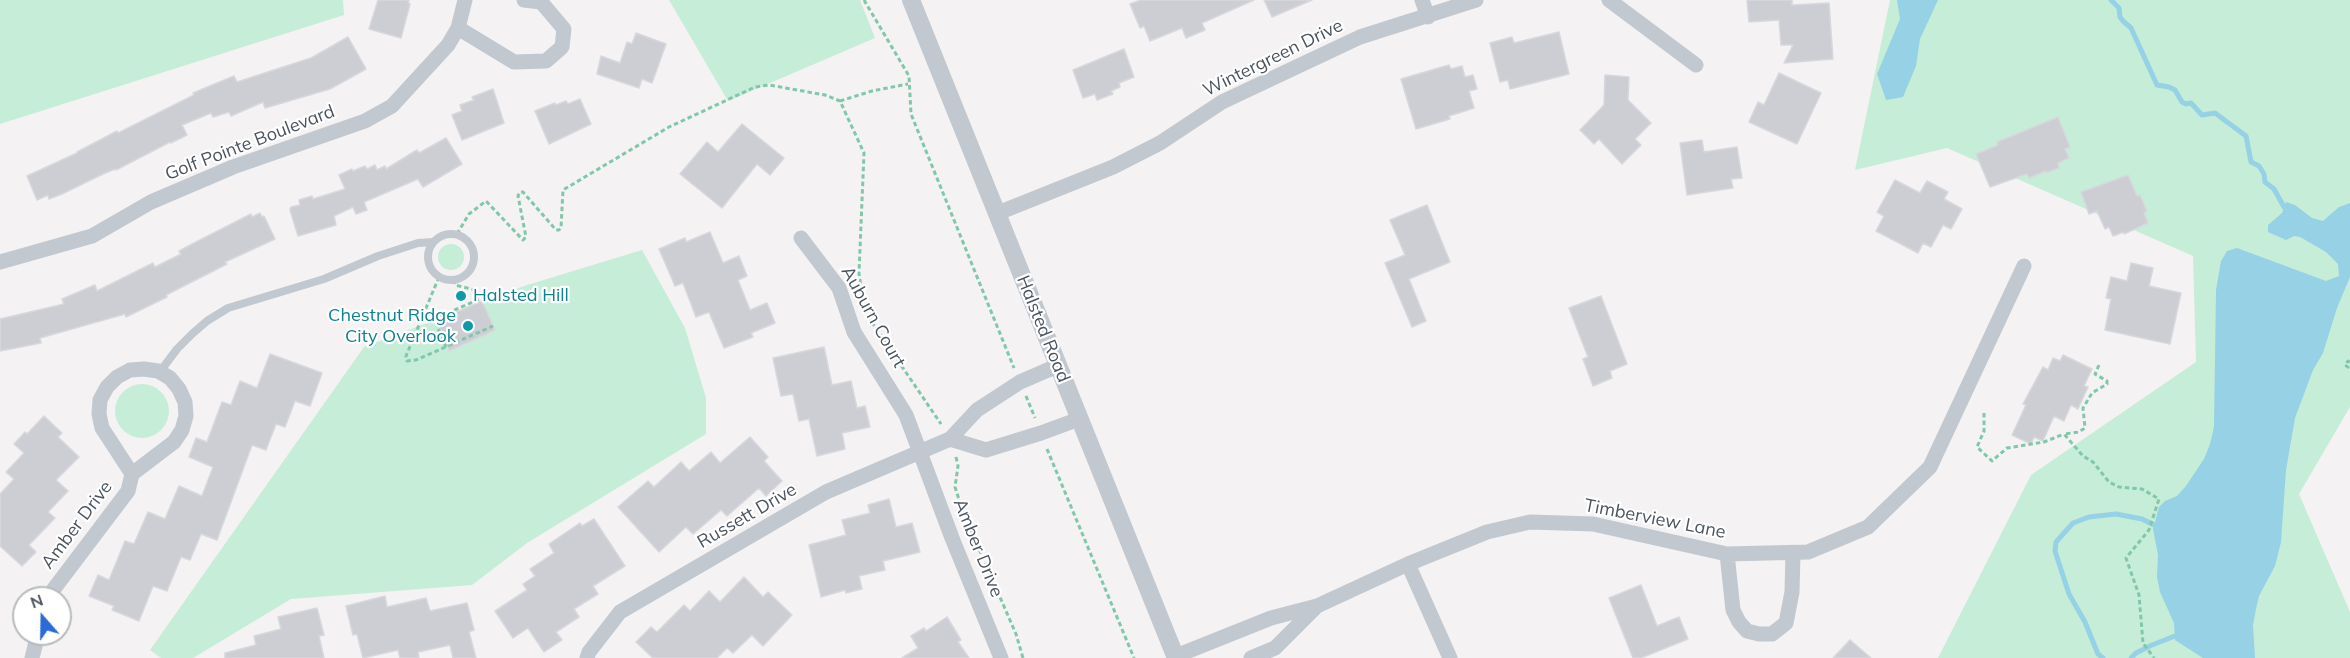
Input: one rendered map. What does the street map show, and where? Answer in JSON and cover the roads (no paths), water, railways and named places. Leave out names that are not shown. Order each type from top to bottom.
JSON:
[{"type":"street","name":"Golf Pointe Boulevard","points":[[0,262],[92,236],[151,202],[233,166],[365,121],[392,106],[448,45],[458,28],[465,0]]},
{"type":"street","points":[[458,28],[514,62],[546,61],[562,47],[564,29],[541,2],[524,0]]},
{"type":"street","name":"Halsted Road","points":[[911,0],[1176,657]]},
{"type":"street","points":[[1422,0],[1428,17]]},
{"type":"street","name":"Wintergreen Drive","points":[[998,213],[1113,167],[1160,143],[1222,102],[1360,37],[1476,0]]},
{"type":"street","points":[[1610,0],[1696,65]]},
{"type":"street","name":"Auburn Court","points":[[801,238],[839,288],[854,332],[906,415],[919,452]]},
{"type":"street","name":"Timberview Lane","points":[[1176,657],[1271,618],[1317,606],[1408,564],[1487,532],[1530,522],[1593,524],[1727,554],[1808,552],[1868,527],[1910,489],[1930,467],[2024,266]]},
{"type":"street","name":"Russett Drive","points":[[587,658],[589,652],[620,612],[826,492],[950,440],[977,410],[1020,382],[1057,366]]},
{"type":"street","name":"Amber Drive","points":[[56,586],[128,491],[132,474],[174,442],[184,423],[185,402],[179,389],[170,378],[144,369],[130,370],[117,377],[107,387],[100,400],[99,414],[102,428],[132,474]]},
{"type":"street","points":[[950,440],[986,450],[1041,433],[1079,418]]},
{"type":"street","name":"Amber Drive","points":[[919,452],[1001,658]]},
{"type":"street","points":[[1727,554],[1733,610],[1739,622],[1747,631],[1772,634],[1786,623],[1792,592],[1793,553]]},
{"type":"street","points":[[1408,564],[1450,658]]},
{"type":"street","name":"Timberview Lane","points":[[1251,658],[1275,648],[1317,606]]},
{"type":"lane","points":[[159,373],[192,334],[228,308],[324,279],[418,243],[433,242],[442,235],[457,234],[469,242],[475,255],[471,270],[466,276],[454,280],[439,277],[430,269],[429,247],[433,242]]},
{"type":"water","points":[[1897,0],[1938,0],[1920,39],[1916,66],[1903,97],[1886,100],[1877,74],[1900,19]]},
{"type":"water","points":[[2286,202],[2295,205],[2312,218],[2323,221],[2339,207],[2350,203],[2350,277],[2337,308],[2323,353],[2313,370],[2295,418],[2286,470],[2281,542],[2275,566],[2259,596],[2253,625],[2255,658],[2203,658],[2175,640],[2174,623],[2160,592],[2157,577],[2158,555],[2153,529],[2159,507],[2165,501],[2177,496],[2186,486],[2204,459],[2210,444],[2214,427],[2216,290],[2221,261],[2227,251],[2237,248],[2326,281],[2339,276],[2338,264],[2326,252],[2300,237],[2294,236],[2286,240],[2268,232],[2268,225],[2282,213]]},
{"type":"waterway","points":[[2111,0],[2119,8],[2120,17],[2131,28],[2157,85],[2175,90],[2182,102],[2191,103],[2202,115],[2215,113],[2246,136],[2251,162],[2259,166],[2264,174],[2265,182],[2274,189],[2284,207]]},
{"type":"waterway","points":[[2103,658],[2098,654],[2085,622],[2069,594],[2055,551],[2056,542],[2073,523],[2089,517],[2116,514],[2142,519],[2154,525]]},
{"type":"waterway","points":[[2131,658],[2136,653],[2175,636]]},
{"type":"place","name":"Halsted Hill","points":[[461,296]]},
{"type":"place","name":"Chestnut Ridge City Overlook","points":[[468,326]]}]
